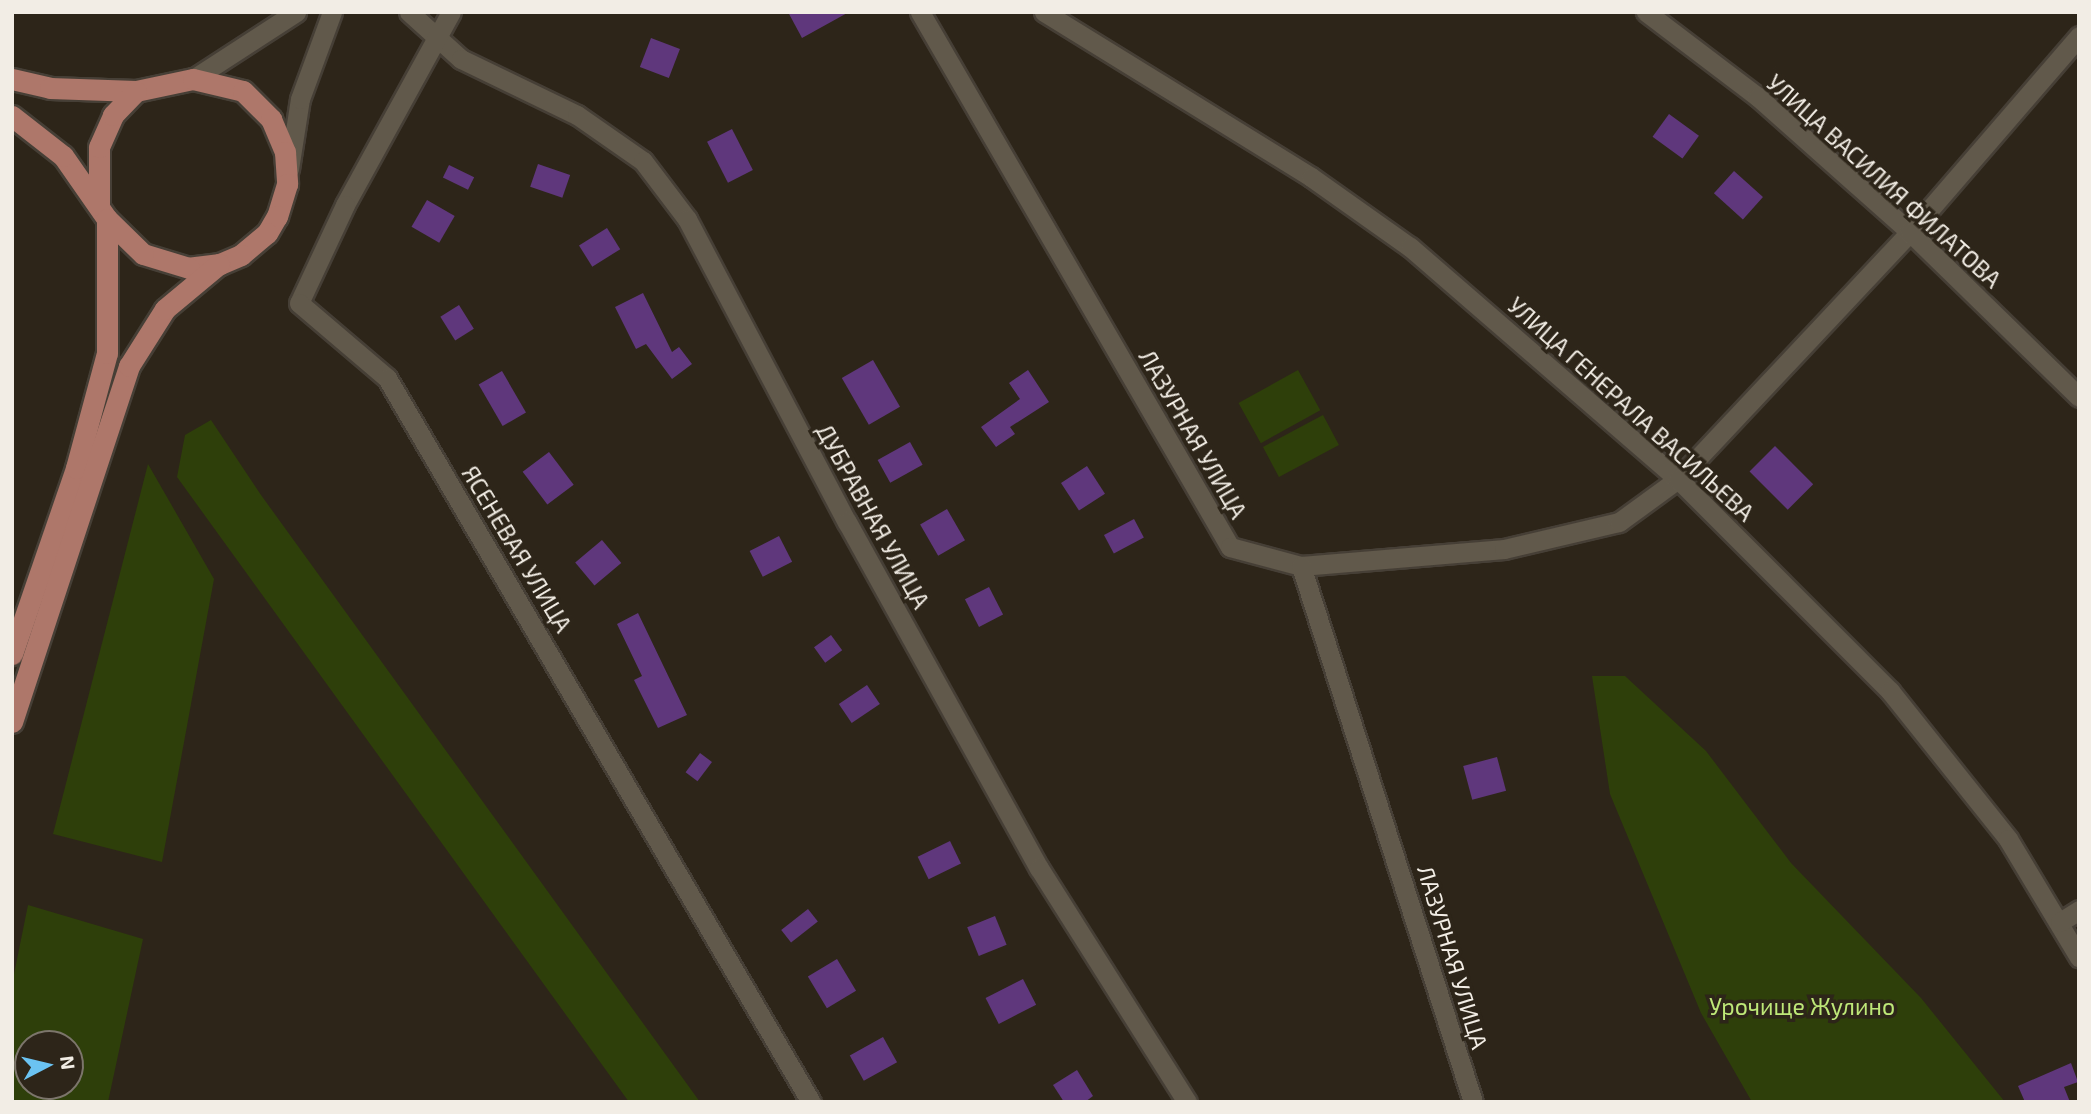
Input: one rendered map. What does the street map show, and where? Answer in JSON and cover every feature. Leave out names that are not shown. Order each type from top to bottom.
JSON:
[{"type":"main road","points":[[12,79],[50,89],[136,91],[193,79],[243,91],[271,119],[285,152],[287,184],[278,216],[267,233],[241,256],[220,264],[188,268],[143,254],[103,214],[63,156],[12,116]]},
{"type":"main road","points":[[12,654],[76,468],[107,353],[99,148],[113,115],[136,91]]},
{"type":"main road","points":[[12,722],[129,366],[165,309],[220,264]]},
{"type":"street","points":[[193,79],[296,12]]},
{"type":"street","points":[[287,184],[300,99],[332,12]]},
{"type":"street","name":"ДУБРАВНАЯ УЛИЦА","points":[[409,12],[435,39],[461,59],[577,115],[632,153],[688,219],[847,522],[1039,868],[1187,1102]]},
{"type":"street","points":[[435,39],[451,12]]},
{"type":"street","name":"ЛАЗУРНАЯ УЛИЦА","points":[[920,12],[1230,547],[1301,566],[1473,1102]]},
{"type":"street","name":"УЛИЦА ГЕНЕРАЛА ВАСИЛЬЕВА","points":[[1044,12],[1311,177],[1410,247],[1678,479],[1890,691],[2008,839],[2079,957]]},
{"type":"street","name":"УЛИЦА ВАСИЛИЯ ФИЛАТОВА","points":[[1646,12],[1758,97],[1910,232],[2079,397]]},
{"type":"street","points":[[1301,566],[1504,549],[1619,522],[1678,479],[1910,232],[2079,36]]},
{"type":"street","name":"ЯСЕНЕВАЯ УЛИЦА","points":[[435,39],[299,303],[387,378],[811,1102]]},
{"type":"street","points":[[2060,922],[2079,910]]},
{"type":"green space","points":[[1298,370],[1320,410],[1261,443],[1239,403]]},
{"type":"green space","points":[[1323,415],[1339,445],[1279,477],[1263,447]]},
{"type":"green space","points":[[211,420],[261,495],[700,1102],[629,1102],[177,477],[185,435]]},
{"type":"green space","points":[[148,464],[214,579],[162,862],[53,834]]},
{"type":"green space","name":"Урочище Жулино","points":[[1592,676],[1625,676],[1706,751],[1791,863],[1921,998],[2005,1102],[1752,1102],[1701,1013],[1610,794]]},
{"type":"green space","points":[[28,905],[143,939],[108,1102],[12,1102],[12,984]]},
{"type":"building","points":[[788,12],[849,12],[802,38]]},
{"type":"building","points":[[651,38],[680,49],[669,78],[640,67]]},
{"type":"building","points":[[1669,114],[1699,136],[1682,158],[1653,137]]},
{"type":"building","points":[[732,129],[753,170],[728,183],[707,142]]},
{"type":"building","points":[[538,164],[570,175],[562,198],[530,187]]},
{"type":"building","points":[[449,165],[474,177],[468,190],[443,178]]},
{"type":"building","points":[[1734,171],[1763,197],[1743,219],[1714,193]]},
{"type":"building","points":[[427,200],[455,216],[439,243],[412,227]]},
{"type":"building","points":[[607,228],[620,249],[592,267],[579,245]]},
{"type":"building","points":[[643,293],[672,352],[679,347],[692,364],[672,379],[646,344],[636,349],[615,307]]},
{"type":"building","points":[[459,305],[474,329],[455,340],[440,317]]},
{"type":"building","points":[[873,360],[900,407],[869,425],[842,378]]},
{"type":"building","points":[[1028,370],[1049,402],[1010,427],[1015,434],[996,447],[981,427],[1020,399],[1009,383]]},
{"type":"building","points":[[502,371],[526,413],[503,426],[479,384]]},
{"type":"building","points":[[910,442],[923,465],[890,483],[878,460]]},
{"type":"building","points":[[1775,446],[1813,484],[1788,510],[1750,471]]},
{"type":"building","points":[[549,452],[574,485],[547,505],[523,472]]},
{"type":"building","points":[[1087,466],[1105,494],[1079,511],[1061,483]]},
{"type":"building","points":[[947,509],[965,540],[938,556],[920,524]]},
{"type":"building","points":[[1134,519],[1144,538],[1114,554],[1104,535]]},
{"type":"building","points":[[779,536],[792,562],[763,577],[750,551]]},
{"type":"building","points":[[602,540],[621,563],[594,585],[575,562]]},
{"type":"building","points":[[989,587],[1003,615],[979,627],[965,599]]},
{"type":"building","points":[[638,613],[687,715],[658,728],[634,680],[642,676],[617,624]]},
{"type":"building","points":[[831,635],[842,650],[825,663],[814,647]]},
{"type":"building","points":[[867,685],[880,704],[852,723],[839,704]]},
{"type":"building","points":[[700,753],[712,762],[698,781],[686,772]]},
{"type":"building","points":[[1497,757],[1506,791],[1472,800],[1463,766]]},
{"type":"building","points":[[950,841],[961,863],[929,879],[918,857]]},
{"type":"building","points":[[808,909],[818,922],[791,943],[781,930]]},
{"type":"building","points":[[995,916],[1007,945],[979,956],[967,927]]},
{"type":"building","points":[[837,959],[856,991],[827,1008],[808,977]]},
{"type":"building","points":[[1023,979],[1036,1005],[999,1024],[986,998]]},
{"type":"building","points":[[883,1037],[897,1062],[864,1081],[850,1055]]},
{"type":"building","points":[[2071,1063],[2078,1082],[2064,1087],[2070,1102],[2025,1102],[2018,1086]]},
{"type":"building","points":[[1077,1070],[1093,1096],[1085,1102],[1064,1102],[1053,1085]]}]
